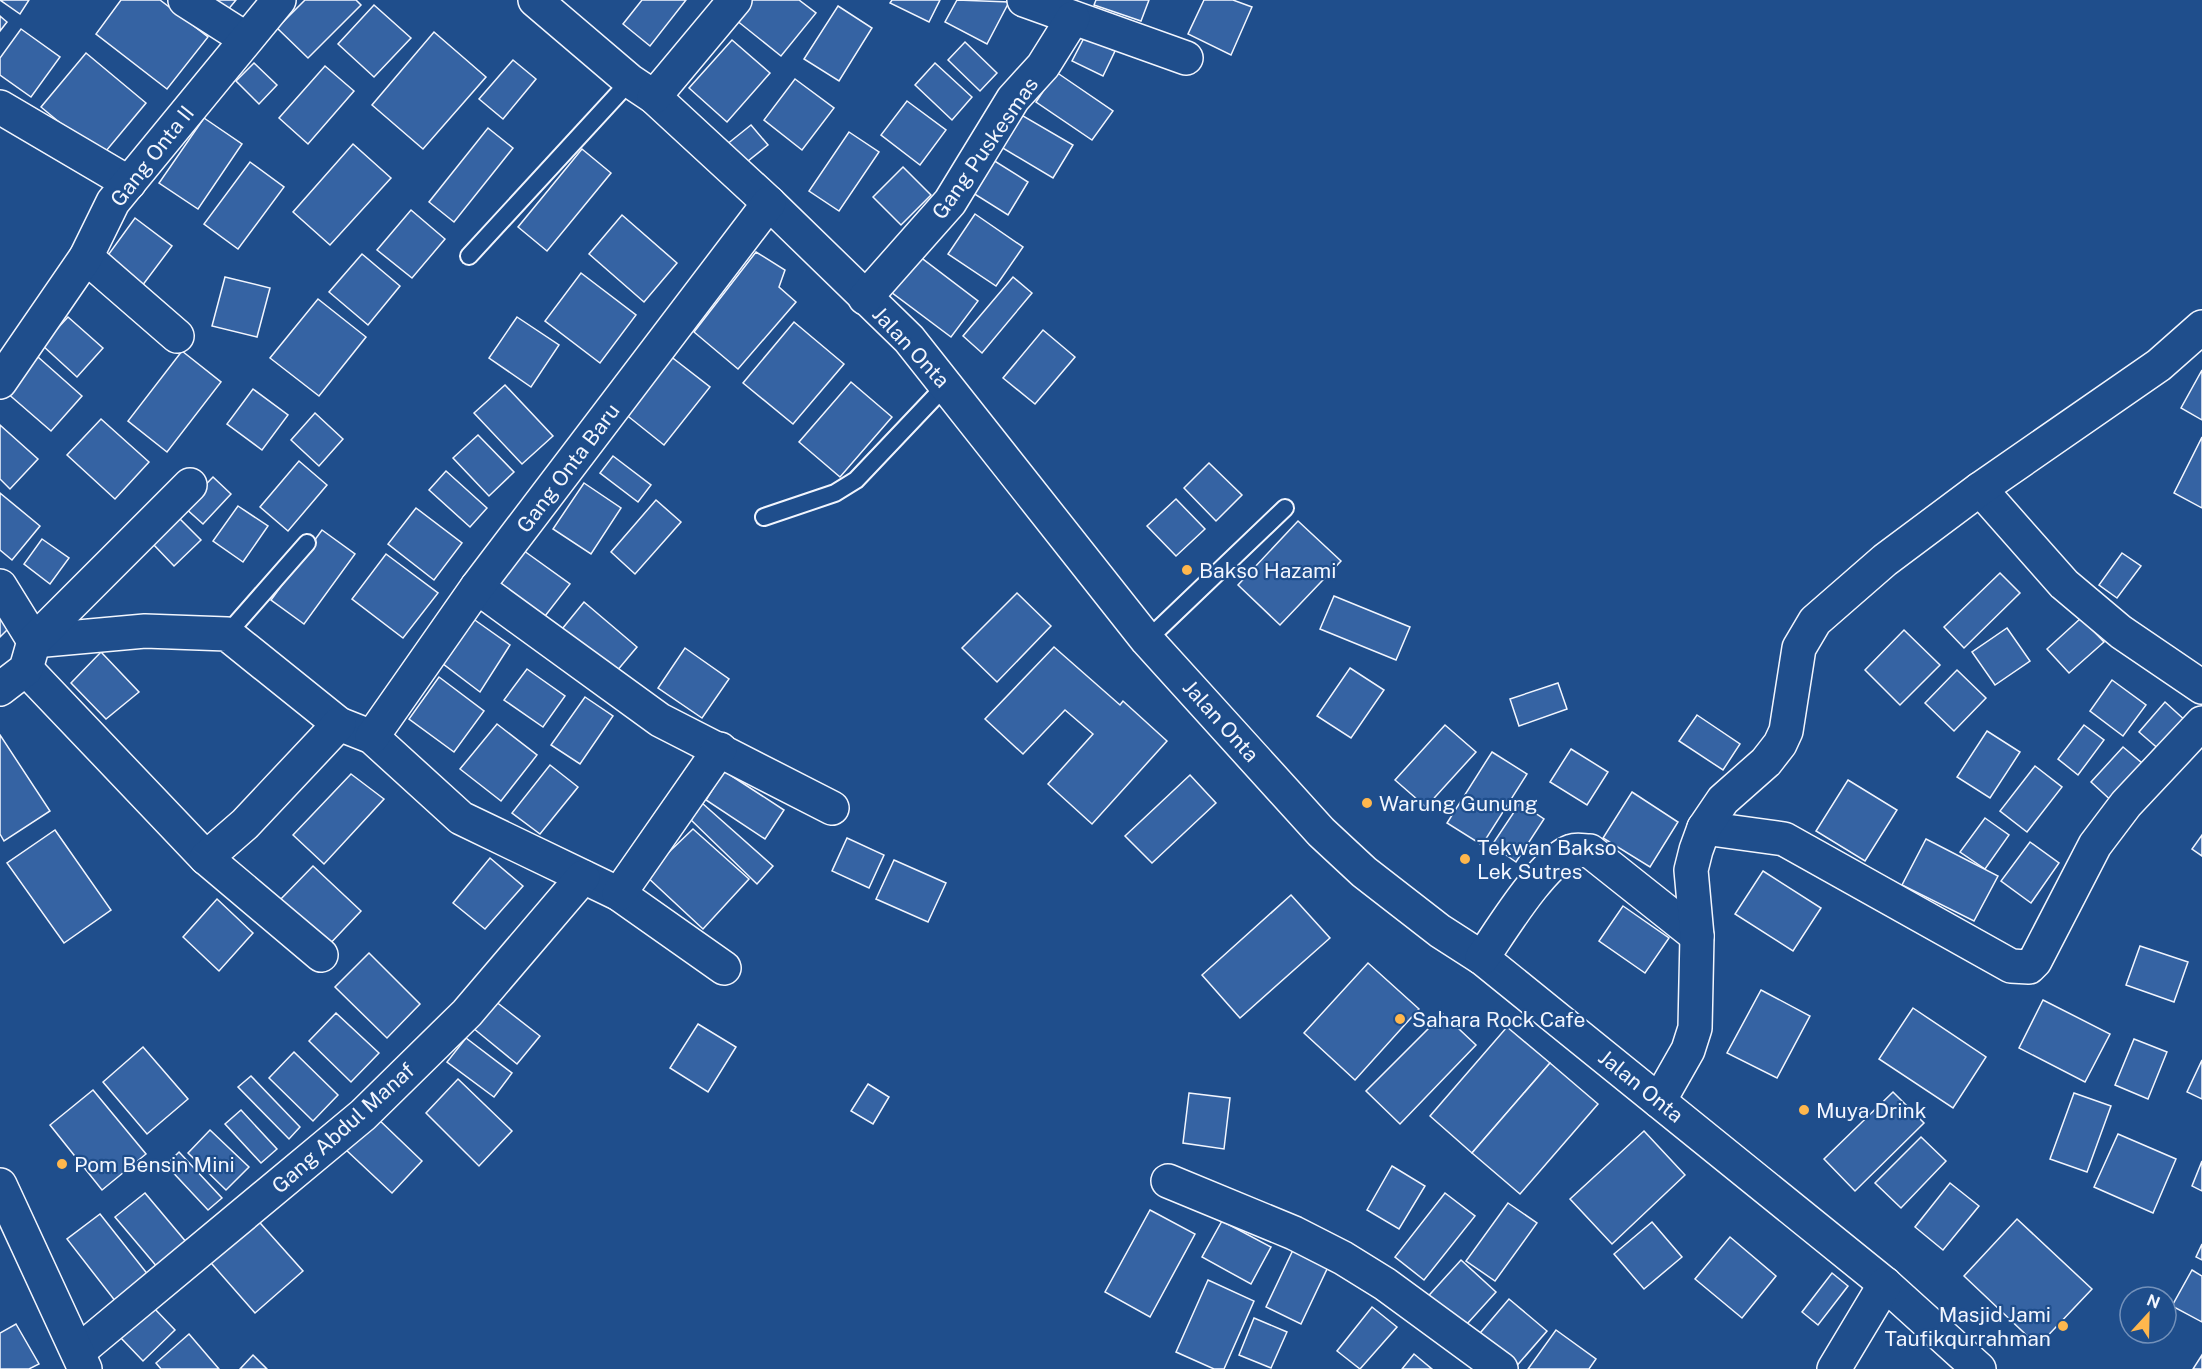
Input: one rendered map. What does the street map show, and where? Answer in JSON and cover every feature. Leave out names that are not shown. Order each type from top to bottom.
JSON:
[{"type":"street","points":[[185,0],[246,39]]},
{"type":"street","name":"Gang Onta II","points":[[0,382],[86,257],[113,202],[279,0]]},
{"type":"street","name":"Jalan Onta","points":[[535,0],[642,89],[769,202],[909,339],[947,384],[1147,640],[1321,832],[1389,892],[1440,931],[1482,958],[1885,1284],[1979,1369]]},
{"type":"street","points":[[642,89],[735,0]]},
{"type":"street","points":[[1024,0],[1186,58]]},
{"type":"street","name":"Gang Puskesmas","points":[[865,298],[950,202],[1013,99],[1043,66],[1072,18]]},
{"type":"street","points":[[0,107],[129,183]]},
{"type":"street","name":"Gang Onta Baru","points":[[372,737],[477,586],[769,202]]},
{"type":"street","points":[[86,257],[177,336]]},
{"type":"street","points":[[1659,1101],[1688,1050],[1695,1028],[1697,936],[1691,870],[1704,828],[1723,800],[1766,762],[1780,744],[1786,731],[1799,648],[1815,621],[1885,561],[1980,489],[2159,365],[2202,327]]},
{"type":"street","points":[[0,689],[190,485]]},
{"type":"street","points":[[1980,489],[2064,584],[2121,632],[2200,679]]},
{"type":"street","points":[[0,586],[30,655],[206,858],[321,956]]},
{"type":"street","points":[[477,586],[660,720],[832,808]]},
{"type":"street","points":[[30,655],[145,632],[227,634],[339,724],[372,737],[461,818],[619,894],[724,968]]},
{"type":"street","points":[[1704,828],[1784,839],[2011,966],[2029,967],[2035,961],[2095,845],[2126,804],[2202,723]]},
{"type":"street","points":[[206,858],[245,825],[339,724]]},
{"type":"street","points":[[619,894],[720,749]]},
{"type":"street","points":[[1482,958],[1538,879],[1552,864],[1574,850],[1590,851],[1697,936]]},
{"type":"street","name":"Gang Abdul Manaf","points":[[82,1361],[363,1115],[467,1013],[583,877]]},
{"type":"street","points":[[1168,1181],[1294,1233],[1365,1270],[1501,1369]]},
{"type":"street","points":[[1,1189],[82,1361]]},
{"type":"street","points":[[1834,1369],[1885,1284]]},
{"type":"lane","points":[[469,256],[642,89]]},
{"type":"lane","points":[[764,518],[835,494],[856,480],[947,384]]},
{"type":"lane","points":[[1147,640],[1285,508]]},
{"type":"lane","points":[[227,634],[307,543]]},
{"type":"building","points":[[0,0],[29,0],[20,14]]},
{"type":"building","points":[[121,0],[160,0],[208,37],[167,89],[96,34]]},
{"type":"building","points":[[213,0],[236,0],[227,11]]},
{"type":"building","points":[[305,0],[356,0],[361,5],[308,58],[277,28]]},
{"type":"building","points":[[642,0],[686,0],[650,46],[623,24]]},
{"type":"building","points":[[752,0],[799,0],[816,13],[781,56],[736,20]]},
{"type":"building","points":[[892,0],[940,0],[929,22],[890,3]]},
{"type":"building","points":[[957,0],[1009,2],[987,44],[945,22]]},
{"type":"building","points":[[1096,0],[1149,0],[1141,21],[1094,5]]},
{"type":"building","points":[[1204,0],[1233,0],[1252,7],[1231,55],[1188,34]]},
{"type":"building","points":[[374,5],[411,38],[374,77],[338,44]]},
{"type":"building","points":[[838,6],[872,28],[839,81],[804,59]]},
{"type":"building","points":[[0,16],[7,22],[0,31]]},
{"type":"building","points":[[21,29],[60,57],[31,97],[0,75],[0,58]]},
{"type":"building","points":[[434,32],[486,77],[423,149],[372,105]]},
{"type":"building","points":[[1085,36],[1115,51],[1103,76],[1072,61]]},
{"type":"building","points":[[732,40],[770,73],[727,122],[689,88]]},
{"type":"building","points":[[965,42],[997,73],[980,91],[948,60]]},
{"type":"building","points":[[86,53],[146,103],[101,157],[41,107]]},
{"type":"building","points":[[513,60],[536,79],[503,119],[479,99]]},
{"type":"building","points":[[254,63],[277,85],[259,104],[236,81]]},
{"type":"building","points":[[935,63],[972,97],[952,120],[915,85]]},
{"type":"building","points":[[325,66],[354,91],[308,144],[279,118]]},
{"type":"building","points":[[1056,72],[1113,111],[1092,140],[1036,102]]},
{"type":"building","points":[[795,79],[834,108],[802,150],[764,120]]},
{"type":"building","points":[[907,101],[946,130],[920,165],[881,135]]},
{"type":"building","points":[[1011,109],[1073,145],[1053,178],[991,141]]},
{"type":"building","points":[[204,118],[242,144],[198,209],[159,183]]},
{"type":"building","points":[[751,125],[768,145],[743,165],[726,145]]},
{"type":"building","points":[[488,128],[513,148],[454,222],[429,202]]},
{"type":"building","points":[[849,132],[879,152],[839,211],[809,191]]},
{"type":"building","points":[[353,144],[391,178],[330,245],[293,212]]},
{"type":"building","points":[[582,149],[611,173],[547,251],[518,227]]},
{"type":"building","points":[[985,155],[1028,182],[1008,215],[965,188]]},
{"type":"building","points":[[250,162],[284,187],[238,249],[204,224]]},
{"type":"building","points":[[903,167],[931,195],[901,225],[873,197]]},
{"type":"building","points":[[411,210],[445,239],[412,278],[377,250]]},
{"type":"building","points":[[975,214],[1023,247],[996,286],[948,254]]},
{"type":"building","points":[[622,215],[677,263],[644,302],[589,254]]},
{"type":"building","points":[[135,218],[172,246],[142,286],[106,258]]},
{"type":"building","points":[[911,250],[978,301],[951,337],[883,286]]},
{"type":"building","points":[[756,252],[785,270],[779,287],[796,302],[738,369],[694,332]]},
{"type":"building","points":[[362,254],[400,286],[368,325],[329,292]]},
{"type":"building","points":[[581,273],[636,315],[600,363],[545,321]]},
{"type":"building","points":[[225,277],[270,288],[257,337],[212,326]]},
{"type":"building","points":[[1013,277],[1032,293],[982,353],[963,336]]},
{"type":"building","points":[[318,299],[366,337],[319,396],[270,358]]},
{"type":"building","points":[[68,317],[103,348],[77,377],[42,345]]},
{"type":"building","points":[[517,317],[559,345],[531,387],[489,358]]},
{"type":"building","points":[[794,322],[844,364],[793,424],[743,383]]},
{"type":"building","points":[[1043,330],[1075,357],[1035,404],[1003,378]]},
{"type":"building","points":[[182,351],[221,382],[167,452],[128,421]]},
{"type":"building","points":[[665,352],[710,387],[664,445],[619,409]]},
{"type":"building","points":[[38,357],[82,396],[51,431],[6,392]]},
{"type":"building","points":[[2202,370],[2202,420],[2181,408]]},
{"type":"building","points":[[851,382],[892,417],[840,477],[799,442]]},
{"type":"building","points":[[505,385],[553,436],[522,464],[474,413]]},
{"type":"building","points":[[253,389],[288,415],[262,450],[227,424]]},
{"type":"building","points":[[315,413],[343,439],[319,466],[291,440]]},
{"type":"building","points":[[101,419],[149,462],[115,499],[67,455]]},
{"type":"building","points":[[0,425],[38,459],[10,489],[0,479]]},
{"type":"building","points":[[478,435],[514,472],[489,496],[453,458]]},
{"type":"building","points":[[2202,437],[2202,508],[2174,493]]},
{"type":"building","points":[[613,456],[651,485],[638,502],[600,473]]},
{"type":"building","points":[[299,461],[327,485],[288,531],[260,507]]},
{"type":"building","points":[[1209,463],[1242,495],[1216,521],[1184,488]]},
{"type":"building","points":[[446,471],[487,508],[470,527],[429,490]]},
{"type":"building","points":[[213,477],[231,494],[203,524],[184,507]]},
{"type":"building","points":[[584,483],[621,508],[591,554],[553,529]]},
{"type":"building","points":[[0,493],[40,526],[12,560],[0,550]]},
{"type":"building","points":[[1176,499],[1205,529],[1176,556],[1147,526]]},
{"type":"building","points":[[656,500],[681,522],[635,574],[611,552]]},
{"type":"building","points":[[238,506],[268,526],[243,562],[213,541]]},
{"type":"building","points":[[416,508],[462,543],[434,580],[388,544]]},
{"type":"building","points":[[179,518],[201,540],[174,566],[153,544]]},
{"type":"building","points":[[1298,521],[1341,561],[1280,625],[1238,585]]},
{"type":"building","points":[[322,530],[355,554],[304,624],[271,600]]},
{"type":"building","points":[[42,539],[69,558],[50,584],[24,564]]},
{"type":"building","points":[[520,548],[570,584],[542,620],[493,584]]},
{"type":"building","points":[[2122,553],[2141,566],[2117,598],[2099,585]]},
{"type":"building","points":[[386,554],[438,593],[403,638],[352,599]]},
{"type":"building","points":[[2000,573],[2020,593],[1964,648],[1944,627]]},
{"type":"building","points":[[1017,593],[1051,626],[997,682],[962,648]]},
{"type":"building","points":[[1334,596],[1410,627],[1396,660],[1320,629]]},
{"type":"building","points":[[584,602],[637,647],[611,678],[558,634]]},
{"type":"building","points":[[0,605],[16,621],[0,637]]},
{"type":"building","points":[[472,618],[510,645],[480,692],[438,660]]},
{"type":"building","points":[[2081,618],[2104,642],[2069,673],[2047,649]]},
{"type":"building","points":[[2007,628],[2030,661],[1995,685],[1972,652]]},
{"type":"building","points":[[1904,630],[1940,665],[1900,705],[1865,670]]},
{"type":"building","points":[[1054,647],[1120,705],[1123,701],[1167,741],[1092,824],[1048,784],[1093,734],[1065,710],[1023,754],[985,719]]},
{"type":"building","points":[[685,648],[729,679],[702,718],[658,688]]},
{"type":"building","points":[[101,652],[139,692],[106,719],[71,683]]},
{"type":"building","points":[[1350,668],[1384,690],[1351,738],[1317,716]]},
{"type":"building","points":[[527,669],[565,696],[543,727],[504,700]]},
{"type":"building","points":[[1957,670],[1986,698],[1954,731],[1925,703]]},
{"type":"building","points":[[439,677],[484,711],[454,752],[409,719]]},
{"type":"building","points":[[2112,680],[2146,705],[2123,736],[2090,711]]},
{"type":"building","points":[[1558,683],[1567,709],[1519,726],[1510,699]]},
{"type":"building","points":[[585,697],[613,716],[580,764],[551,745]]},
{"type":"building","points":[[2165,702],[2187,722],[2161,751],[2139,732]]},
{"type":"building","points":[[1697,715],[1740,744],[1723,770],[1679,741]]},
{"type":"building","points":[[497,724],[537,755],[501,801],[460,769]]},
{"type":"building","points":[[1445,725],[1476,752],[1426,807],[1395,780]]},
{"type":"building","points":[[2084,725],[2104,740],[2078,775],[2058,759]]},
{"type":"building","points":[[1987,731],[2020,752],[1990,798],[1957,777]]},
{"type":"building","points":[[0,735],[50,811],[4,841],[0,834]]},
{"type":"building","points":[[2123,747],[2148,768],[2115,804],[2091,782]]},
{"type":"building","points":[[1571,749],[1608,772],[1587,805],[1550,782]]},
{"type":"building","points":[[1492,752],[1527,774],[1482,845],[1447,823]]},
{"type":"building","points":[[550,765],[578,787],[540,834],[512,813]]},
{"type":"building","points":[[2035,766],[2062,787],[2027,832],[2000,811]]},
{"type":"building","points":[[724,771],[784,810],[765,839],[706,800]]},
{"type":"building","points":[[351,774],[384,799],[324,864],[293,835]]},
{"type":"building","points":[[1190,775],[1216,803],[1152,863],[1125,836]]},
{"type":"building","points":[[1848,780],[1897,810],[1865,861],[1816,831]]},
{"type":"building","points":[[1632,792],[1678,822],[1650,867],[1603,838]]},
{"type":"building","points":[[702,803],[773,866],[757,884],[691,820]]},
{"type":"building","points":[[1520,803],[1544,819],[1516,862],[1492,845]]},
{"type":"building","points":[[1985,818],[2009,835],[1985,869],[1960,852]]},
{"type":"building","points":[[693,829],[749,879],[703,929],[645,875]]},
{"type":"building","points":[[55,830],[111,910],[64,943],[7,863]]},
{"type":"building","points":[[2202,835],[2202,856],[2192,849]]},
{"type":"building","points":[[847,838],[884,855],[869,888],[832,871]]},
{"type":"building","points":[[1926,839],[1998,876],[1974,921],[1902,885]]},
{"type":"building","points":[[2030,842],[2059,863],[2031,903],[2001,881]]},
{"type":"building","points":[[490,858],[523,886],[485,929],[453,903]]},
{"type":"building","points":[[894,860],[946,883],[928,922],[876,899]]},
{"type":"building","points":[[313,866],[361,911],[326,948],[278,902]]},
{"type":"building","points":[[1763,871],[1821,908],[1793,951],[1735,914]]},
{"type":"building","points":[[1291,895],[1330,938],[1240,1018],[1202,975]]},
{"type":"building","points":[[217,899],[253,933],[219,971],[183,937]]},
{"type":"building","points":[[1623,906],[1669,938],[1645,973],[1599,941]]},
{"type":"building","points":[[2140,946],[2188,962],[2174,1002],[2126,985]]},
{"type":"building","points":[[369,953],[420,1004],[387,1038],[335,987]]},
{"type":"building","points":[[1368,963],[1419,1009],[1355,1080],[1304,1033]]},
{"type":"building","points":[[1761,990],[1810,1016],[1777,1078],[1727,1053]]},
{"type":"building","points":[[2043,1000],[2110,1034],[2085,1082],[2019,1048]]},
{"type":"building","points":[[495,1001],[540,1036],[517,1064],[473,1028]]},
{"type":"building","points":[[1913,1008],[1986,1057],[1953,1108],[1879,1059]]},
{"type":"building","points":[[336,1013],[379,1053],[351,1082],[309,1041]]},
{"type":"building","points":[[1443,1014],[1476,1045],[1400,1124],[1366,1091]]},
{"type":"building","points":[[698,1024],[736,1047],[708,1092],[670,1068]]},
{"type":"building","points":[[1507,1027],[1550,1063],[1472,1153],[1430,1116]]},
{"type":"building","points":[[466,1038],[512,1073],[494,1097],[447,1062]]},
{"type":"building","points":[[2134,1039],[2167,1052],[2148,1099],[2115,1085]]},
{"type":"building","points":[[143,1047],[188,1099],[147,1134],[103,1082]]},
{"type":"building","points":[[294,1052],[338,1095],[313,1121],[269,1078]]},
{"type":"building","points":[[2202,1060],[2202,1099],[2187,1092]]},
{"type":"building","points":[[1550,1063],[1598,1104],[1520,1194],[1472,1153]]},
{"type":"building","points":[[251,1076],[300,1127],[289,1139],[238,1087]]},
{"type":"building","points":[[458,1079],[512,1131],[479,1166],[426,1113]]},
{"type":"building","points":[[868,1084],[889,1097],[873,1124],[851,1111]]},
{"type":"building","points":[[93,1090],[146,1154],[102,1190],[50,1125]]},
{"type":"building","points":[[1893,1092],[1924,1123],[1855,1191],[1824,1159]]},
{"type":"building","points":[[1189,1093],[1230,1098],[1224,1149],[1183,1143]]},
{"type":"building","points":[[2074,1093],[2111,1106],[2087,1172],[2050,1159]]},
{"type":"building","points":[[241,1110],[277,1149],[261,1163],[225,1124]]},
{"type":"building","points":[[376,1117],[422,1161],[392,1193],[345,1149]]},
{"type":"building","points":[[210,1130],[249,1167],[226,1190],[188,1153]]},
{"type":"building","points":[[1644,1131],[1685,1175],[1612,1244],[1570,1199]]},
{"type":"building","points":[[2118,1134],[2176,1159],[2153,1213],[2094,1187]]},
{"type":"building","points":[[1921,1137],[1946,1161],[1901,1208],[1875,1183]]},
{"type":"building","points":[[179,1152],[222,1198],[208,1210],[166,1165]]},
{"type":"building","points":[[2202,1161],[2202,1191],[2192,1186]]},
{"type":"building","points":[[1392,1166],[1425,1186],[1399,1229],[1367,1210]]},
{"type":"building","points":[[1950,1183],[1979,1206],[1943,1250],[1915,1227]]},
{"type":"building","points":[[145,1193],[187,1243],[158,1268],[115,1217]]},
{"type":"building","points":[[1445,1193],[1475,1216],[1424,1280],[1395,1257]]},
{"type":"building","points":[[1508,1203],[1537,1223],[1495,1281],[1466,1261]]},
{"type":"building","points":[[1150,1210],[1195,1234],[1150,1317],[1105,1292]]},
{"type":"building","points":[[100,1214],[149,1276],[116,1302],[67,1239]]},
{"type":"building","points":[[253,1215],[303,1271],[255,1313],[205,1256]]},
{"type":"building","points":[[2017,1219],[2092,1289],[2038,1346],[1964,1276]]},
{"type":"building","points":[[1222,1221],[1271,1247],[1251,1284],[1202,1257]]},
{"type":"building","points":[[1652,1222],[1682,1257],[1644,1289],[1614,1254]]},
{"type":"building","points":[[1730,1237],[1776,1276],[1742,1318],[1695,1279]]},
{"type":"building","points":[[2202,1244],[2202,1260],[2196,1257]]},
{"type":"building","points":[[1293,1250],[1328,1267],[1301,1324],[1266,1307]]},
{"type":"building","points":[[1461,1260],[1496,1292],[1457,1335],[1422,1303]]},
{"type":"building","points":[[2192,1270],[2202,1276],[2202,1322],[2178,1309],[2178,1295]]},
{"type":"building","points":[[1832,1273],[1848,1286],[1818,1325],[1802,1312]]},
{"type":"building","points":[[1208,1280],[1254,1301],[1224,1369],[1214,1369],[1176,1352]]},
{"type":"building","points":[[1509,1299],[1547,1331],[1514,1369],[1475,1339]]},
{"type":"building","points":[[153,1307],[175,1330],[143,1361],[120,1337]]},
{"type":"building","points":[[1372,1307],[1397,1327],[1360,1369],[1337,1351]]},
{"type":"building","points":[[1254,1318],[1287,1332],[1271,1368],[1239,1355]]},
{"type":"building","points":[[16,1324],[39,1364],[29,1369],[0,1369],[0,1333]]},
{"type":"building","points":[[1556,1330],[1596,1359],[1589,1369],[1528,1369]]},
{"type":"building","points":[[189,1334],[219,1369],[161,1369],[156,1363]]},
{"type":"building","points":[[1414,1354],[1432,1369],[1402,1369]]},
{"type":"building","points":[[253,1355],[267,1369],[240,1369]]},
{"type":"building","points":[[2202,1355],[2202,1369],[2193,1369]]},
{"type":"place","name":"Bakso Hazami","points":[[1187,570]]},
{"type":"place","name":"Warung Gunung","points":[[1367,803]]},
{"type":"place","name":"Tekwan Bakso Lek Sutres","points":[[1465,859]]},
{"type":"place","name":"Sahara Rock Cafe","points":[[1400,1019]]},
{"type":"place","name":"Muya Drink","points":[[1804,1110]]},
{"type":"place","name":"Pom Bensin Mini","points":[[62,1164]]},
{"type":"place","name":"Masjid Jami Taufikqurrahman","points":[[2063,1326]]}]
